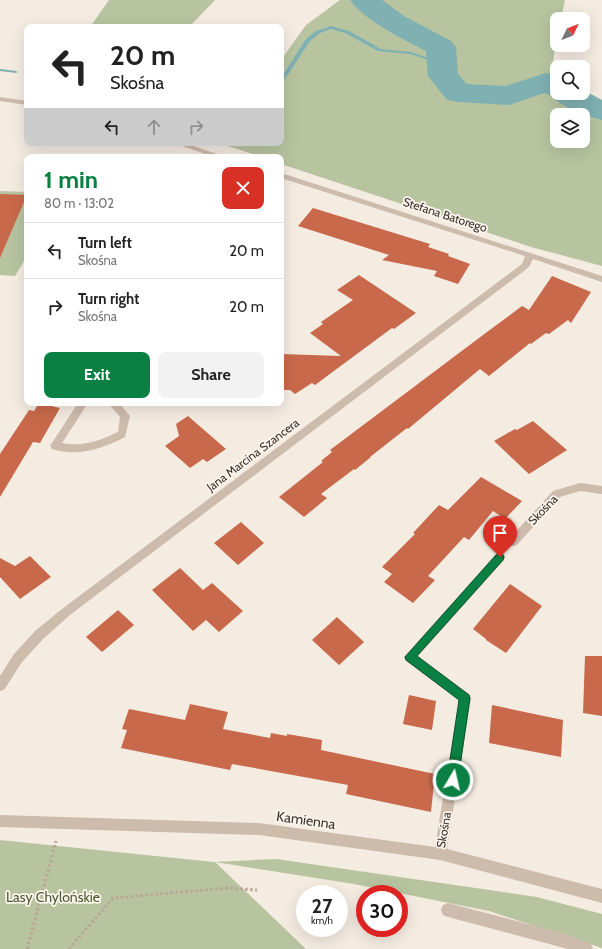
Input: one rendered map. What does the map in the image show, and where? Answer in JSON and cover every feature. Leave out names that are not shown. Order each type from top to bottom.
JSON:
[{"type":"street","points":[[0,100],[24,103]]},
{"type":"street","points":[[187,146],[212,154]]},
{"type":"street","name":"Stefana Batorego","points":[[284,176],[602,279]]},
{"type":"street","name":"Jana Marcina Szancera","points":[[0,686],[18,658],[28,646],[66,612],[526,266],[530,255]]},
{"type":"street","points":[[82,406],[55,446],[76,450],[98,446],[122,434],[125,416],[116,406]]},
{"type":"street","name":"Skośna","points":[[513,542],[557,494],[580,487],[602,490]]},
{"type":"street","name":"Skośna","points":[[440,854],[465,698],[410,657],[500,557]]},
{"type":"street","name":"Kamienna","points":[[0,821],[259,829],[440,854],[602,896]]},
{"type":"street","points":[[448,910],[562,940],[586,949]]},
{"type":"path","points":[[28,949],[62,823]]},
{"type":"path","points":[[70,949],[113,898],[228,888],[257,890]]},
{"type":"green space","points":[[109,0],[215,0],[192,24],[92,24]]},
{"type":"green space","points":[[340,0],[565,0],[562,12],[550,12],[550,52],[555,52],[553,60],[550,60],[550,100],[590,100],[590,97],[602,102],[602,266],[531,247],[284,165],[284,154],[252,154],[228,146],[284,146],[284,56],[306,25]]},
{"type":"green space","points":[[0,191],[24,192],[24,261],[15,276],[0,275]]},
{"type":"green space","name":"Lasy Chylońskie","points":[[0,840],[214,862],[276,859],[537,897],[602,914],[602,948],[489,911],[408,895],[408,885],[359,885],[215,862],[306,949],[0,949]]},
{"type":"building","points":[[0,194],[24,195],[24,202],[0,258]]},
{"type":"building","points":[[313,208],[430,244],[428,247],[449,254],[448,256],[470,264],[458,284],[434,276],[437,271],[382,260],[389,255],[298,226]]},
{"type":"building","points":[[359,275],[416,313],[394,329],[392,328],[315,385],[312,383],[295,394],[290,390],[284,390],[284,354],[341,356],[310,333],[323,324],[321,322],[353,300],[337,290]]},
{"type":"building","points":[[552,276],[591,292],[571,323],[568,320],[549,334],[546,333],[531,344],[530,343],[489,376],[480,369],[408,429],[407,428],[355,470],[354,469],[321,494],[327,498],[304,517],[279,497],[323,462],[321,461],[332,452],[330,450],[483,335],[522,306],[529,310]]},
{"type":"building","points":[[37,406],[52,406],[60,408],[40,443],[33,442],[0,497],[0,454],[29,410],[34,411]]},
{"type":"building","points":[[188,416],[226,449],[207,462],[203,459],[190,468],[165,446],[179,436],[176,424]]},
{"type":"building","points":[[533,421],[567,450],[529,474],[494,441]]},
{"type":"building","points":[[481,477],[522,501],[505,519],[493,511],[469,540],[464,537],[428,576],[435,580],[413,603],[384,582],[392,574],[382,567],[415,534],[413,533],[439,505],[448,510]]},
{"type":"building","points":[[241,522],[264,543],[238,565],[214,543]]},
{"type":"building","points":[[30,556],[51,577],[20,599],[0,577],[0,558],[15,566]]},
{"type":"building","points":[[180,568],[203,590],[212,583],[243,611],[219,632],[206,620],[193,631],[152,590]]},
{"type":"building","points":[[510,584],[542,606],[506,653],[486,640],[473,629]]},
{"type":"building","points":[[118,610],[134,625],[102,652],[86,637]]},
{"type":"building","points":[[337,617],[364,642],[339,665],[312,640]]},
{"type":"building","points":[[585,656],[602,656],[602,716],[583,713]]},
{"type":"building","points":[[409,695],[436,701],[432,730],[403,724]]},
{"type":"building","points":[[190,704],[228,712],[223,729],[270,738],[271,733],[322,740],[321,750],[435,774],[431,812],[346,794],[348,785],[232,764],[230,770],[121,748],[127,730],[122,729],[129,709],[185,720]]},
{"type":"building","points":[[492,705],[563,720],[561,757],[489,743]]},
{"type":"waterway","points":[[364,0],[394,22],[441,47],[443,76],[458,93],[509,96],[546,82],[550,84]]},
{"type":"waterway","points":[[284,77],[308,40],[318,32],[331,27],[347,32],[380,50],[411,53],[442,63]]},
{"type":"waterway","points":[[0,70],[16,72]]},
{"type":"waterway","points":[[578,100],[588,106],[602,110]]},
{"type":"route","points":[[453,780],[465,698],[410,657],[500,557]]}]
